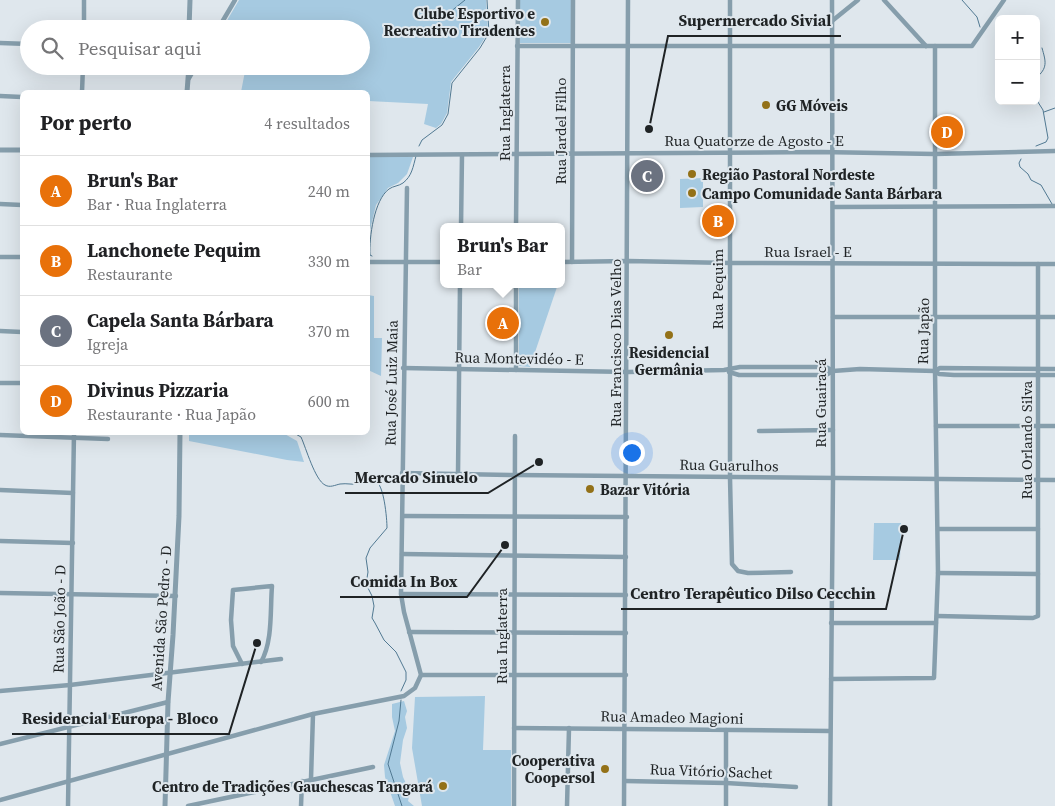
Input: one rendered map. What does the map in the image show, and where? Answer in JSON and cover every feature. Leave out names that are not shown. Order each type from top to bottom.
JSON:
[{"type":"street","points":[[84,0],[84,20]]},
{"type":"street","points":[[189,20],[190,0]]},
{"type":"street","points":[[223,20],[235,0]]},
{"type":"street","name":"Rua Inglaterra","points":[[516,223],[518,0]]},
{"type":"street","name":"Rua Jardel Filho","points":[[572,262],[573,0]]},
{"type":"street","name":"Rua Francisco Dias Velho","points":[[624,806],[628,372],[628,0]]},
{"type":"street","name":"Rua Pequim","points":[[730,0],[730,517],[732,564],[738,571],[748,573],[791,572]]},
{"type":"street","name":"Rua Guairacá","points":[[830,806],[833,479],[832,0]]},
{"type":"street","points":[[832,21],[858,0]]},
{"type":"street","points":[[884,0],[926,46]]},
{"type":"street","points":[[517,46],[972,46],[1004,0]]},
{"type":"street","points":[[0,43],[20,44]]},
{"type":"street","name":"Rua Japão","points":[[935,46],[935,371],[938,529],[938,616],[936,624]]},
{"type":"street","points":[[82,90],[83,75]]},
{"type":"street","points":[[188,75],[188,90]]},
{"type":"street","points":[[188,79],[190,75]]},
{"type":"street","points":[[0,96],[20,97]]},
{"type":"street","points":[[0,150],[20,150]]},
{"type":"street","name":"Rua Quatorze de Agosto - E","points":[[370,155],[832,152],[935,154],[1055,151]]},
{"type":"street","points":[[461,223],[462,155]]},
{"type":"street","name":"Rua José Luiz Maia","points":[[406,188],[401,594],[421,675]]},
{"type":"street","points":[[0,204],[20,205]]},
{"type":"street","points":[[832,207],[1055,206]]},
{"type":"street","points":[[0,257],[20,257]]},
{"type":"street","points":[[370,262],[440,262]]},
{"type":"street","name":"Rua Israel - E","points":[[565,262],[1055,264]]},
{"type":"street","name":"Rua Orlando Silva","points":[[938,616],[1033,618],[1038,616],[1038,264]]},
{"type":"street","points":[[458,474],[460,288]]},
{"type":"street","points":[[516,288],[516,370]]},
{"type":"street","points":[[833,316],[1055,317]]},
{"type":"street","points":[[0,331],[20,332]]},
{"type":"street","name":"Rua Montevidéo - E","points":[[403,368],[628,372],[826,367],[833,371]]},
{"type":"street","name":"Rua Montevidéo - E","points":[[935,371],[940,368],[1055,369]]},
{"type":"street","name":"Rua Montevidéo - E","points":[[730,370],[739,375],[826,375],[833,371],[860,369],[935,371],[939,374],[954,375],[1055,375]]},
{"type":"street","points":[[0,383],[20,383]]},
{"type":"street","points":[[936,426],[1055,426]]},
{"type":"street","points":[[759,432],[833,430]]},
{"type":"street","points":[[0,435],[108,439]]},
{"type":"street","name":"Avenida São Pedro - D","points":[[165,806],[165,756],[180,516],[180,435]]},
{"type":"street","name":"Rua Inglaterra","points":[[514,806],[515,436]]},
{"type":"street","name":"Rua São João - D","points":[[68,806],[74,438]]},
{"type":"street","name":"Rua Guarulhos","points":[[402,472],[730,478],[1055,480]]},
{"type":"street","points":[[0,490],[73,493]]},
{"type":"street","points":[[403,516],[627,517]]},
{"type":"street","points":[[938,529],[1038,529]]},
{"type":"street","points":[[0,541],[73,543]]},
{"type":"street","points":[[402,554],[626,557]]},
{"type":"street","points":[[938,573],[1038,574]]},
{"type":"street","points":[[242,664],[233,646],[231,620],[233,590],[272,586],[268,642],[261,662]]},
{"type":"street","points":[[0,594],[176,596]]},
{"type":"street","points":[[401,594],[626,595]]},
{"type":"street","points":[[830,679],[934,678],[936,624],[832,623]]},
{"type":"street","points":[[409,632],[626,633]]},
{"type":"street","points":[[0,691],[70,685],[281,658]]},
{"type":"street","points":[[0,800],[313,714],[404,696],[410,693],[417,685],[421,675],[626,675]]},
{"type":"street","points":[[0,744],[168,702]]},
{"type":"street","points":[[311,779],[313,714]]},
{"type":"street","name":"Rua Amadeo Magioni","points":[[514,728],[830,731]]},
{"type":"street","points":[[567,806],[569,728]]},
{"type":"street","points":[[726,730],[726,806]]},
{"type":"street","points":[[188,806],[373,767]]},
{"type":"street","points":[[301,806],[302,781]]},
{"type":"street","name":"Rua Vitório Sachet","points":[[625,781],[726,782],[796,787]]},
{"type":"shaded area","points":[[239,0],[486,0],[488,33],[451,82],[447,113],[441,124],[436,128],[424,124],[428,104],[370,101],[370,90],[241,90],[244,75],[370,75],[370,20],[227,20]]},
{"type":"shaded area","name":"Clube Esportivo e Recreativo Tiradentes","points":[[520,0],[571,0],[571,43],[520,43]]},
{"type":"shaded area","points":[[370,157],[413,157],[407,174],[398,183],[388,188],[376,205],[370,230]]},
{"type":"shaded area","name":"Campo Comunidade Santa Bárbara","points":[[703,178],[703,207],[680,208],[680,179]]},
{"type":"shaded area","points":[[519,288],[557,288],[530,367],[519,366]]},
{"type":"shaded area","points":[[370,295],[374,296],[374,338],[382,338],[381,376],[370,371]]},
{"type":"shaded area","points":[[189,435],[286,435],[297,441],[304,462],[287,460],[189,441]]},
{"type":"shaded area","points":[[874,523],[901,523],[900,560],[873,560]]},
{"type":"shaded area","points":[[485,696],[483,750],[511,750],[511,806],[422,806],[412,748],[415,697]]},
{"type":"shaded area","points":[[404,701],[407,711],[405,717],[407,728],[403,740],[400,763],[403,777],[410,792],[408,801],[414,806],[395,806],[385,777],[384,765],[395,731],[392,704]]},
{"type":"waterway","points":[[439,21],[465,0]]},
{"type":"waterway","points":[[419,146],[422,140],[442,125],[448,114],[452,83],[480,48],[489,33],[487,0]]},
{"type":"waterway","points":[[962,0],[977,17],[980,27]]},
{"type":"waterway","points":[[1040,74],[1045,64],[1042,48]]},
{"type":"waterway","points":[[1036,146],[1046,142],[1048,138],[1043,110],[1040,105]]},
{"type":"waterway","points":[[1044,112],[1055,108]]},
{"type":"waterway","points":[[372,256],[370,255],[370,239],[376,210],[384,194],[392,187],[406,180],[412,171],[416,156]]},
{"type":"waterway","points":[[1021,159],[1020,167],[1028,174],[1031,180],[1041,185],[1052,204]]},
{"type":"waterway","points":[[297,435],[301,437],[314,471],[325,485],[362,484],[375,481],[381,488],[387,528],[370,548],[366,558],[368,572],[366,584],[372,596],[374,606],[372,618],[384,640],[396,652],[406,672],[406,680],[401,691]]},
{"type":"waterway","points":[[401,700],[399,721],[388,764],[402,806]]},
{"type":"place","name":"Clube Esportivo e Recreativo Tiradentes","points":[[545,22]]},
{"type":"place","name":"GG Móveis","points":[[766,105]]},
{"type":"place","name":"Supermercado Sivial","points":[[649,129]]},
{"type":"place","name":"Divinus Pizzaria","points":[[947,132]]},
{"type":"place","name":"Região Pastoral Nordeste","points":[[692,174]]},
{"type":"place","name":"Capela Santa Bárbara","points":[[647,176]]},
{"type":"place","name":"Campo Comunidade Santa Bárbara","points":[[692,193]]},
{"type":"place","name":"Lanchonete Pequim","points":[[718,221]]},
{"type":"place","name":"Brun's Bar","points":[[503,323]]},
{"type":"place","name":"Residencial Germânia","points":[[669,335]]},
{"type":"place","name":"Mercado Sinuelo","points":[[539,462]]},
{"type":"place","name":"Bazar Vitória","points":[[590,489]]},
{"type":"place","name":"Centro Terapêutico Dilso Cecchin","points":[[904,529]]},
{"type":"place","name":"Comida In Box","points":[[505,545]]},
{"type":"place","name":"Residencial Europa - Bloco","points":[[257,643]]},
{"type":"place","name":"Cooperativa Coopersol","points":[[605,769]]},
{"type":"place","name":"Centro de Tradições Gauchescas Tangará","points":[[443,786]]}]
